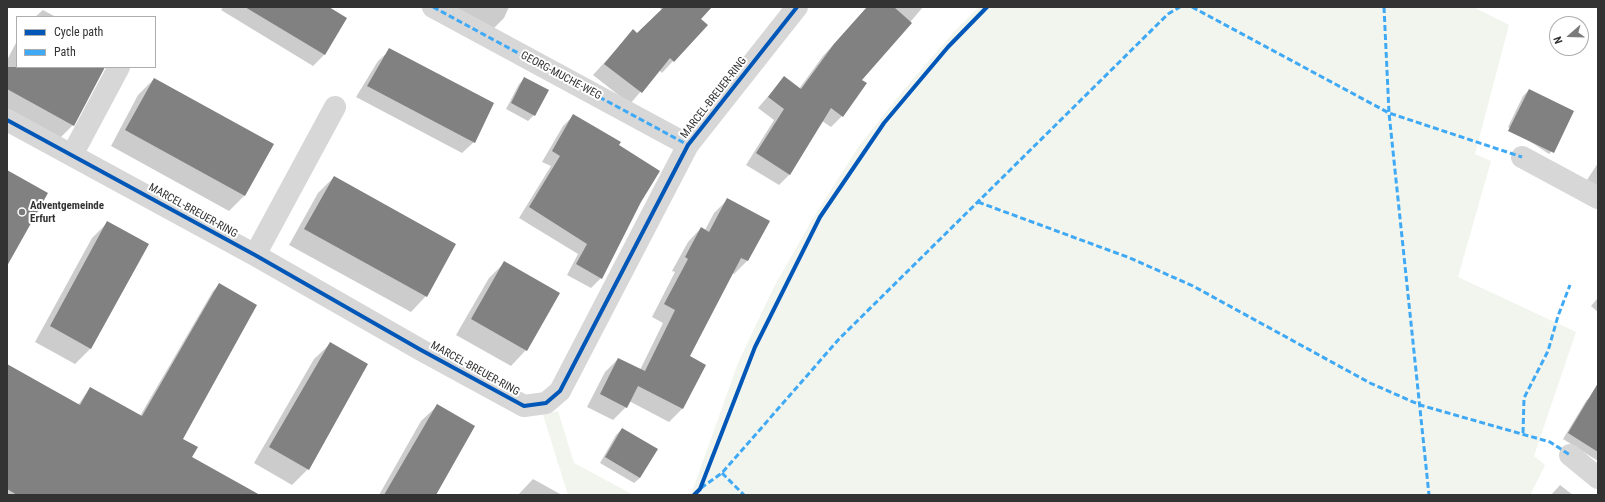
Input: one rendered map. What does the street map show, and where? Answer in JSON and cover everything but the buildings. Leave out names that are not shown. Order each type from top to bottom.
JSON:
[{"type":"street","name":"GEORG-MUCHE-WEG","points":[[433,7],[688,145]]},
{"type":"street","name":"MARCEL-BREUER-RING","points":[[7,120],[255,255],[524,406],[546,403],[560,391],[688,145],[797,7]]},
{"type":"street","points":[[72,155],[118,68]]},
{"type":"street","points":[[255,255],[336,107]]},
{"type":"street","points":[[1522,157],[1598,198]]},
{"type":"street","points":[[1570,455],[1598,478]]},
{"type":"shaded area","points":[[979,7],[1473,7],[1509,25],[1475,154],[1491,161],[1458,277],[1576,332],[1534,456],[1545,465],[1530,495],[688,495],[692,492],[738,363],[774,287],[812,220],[859,146],[906,87],[955,31]]},
{"type":"shaded area","points":[[558,411],[574,463],[634,495],[568,495],[543,415]]},
{"type":"marked path","points":[[433,7],[688,145]]},
{"type":"marked path","points":[[701,488],[722,473],[839,339],[1168,14],[1180,7]]},
{"type":"marked path","points":[[1192,7],[1389,113],[1522,157]]},
{"type":"marked path","points":[[1384,7],[1389,113],[1429,495]]},
{"type":"marked path","points":[[978,202],[1130,258],[1193,286],[1370,383],[1420,405],[1550,442],[1570,455]]},
{"type":"marked path","points":[[1523,433],[1524,398],[1548,351],[1558,316],[1570,285]]},
{"type":"marked path","points":[[722,473],[744,495]]},
{"type":"cycle path","points":[[7,120],[255,255],[421,350],[524,406],[546,403],[560,391],[688,145],[797,7]]},
{"type":"cycle path","points":[[694,495],[700,489],[755,347],[820,217],[884,123],[948,47],[987,7]]},
{"type":"place","name":"Adventgemeinde Erfurt","points":[[22,212]]}]
